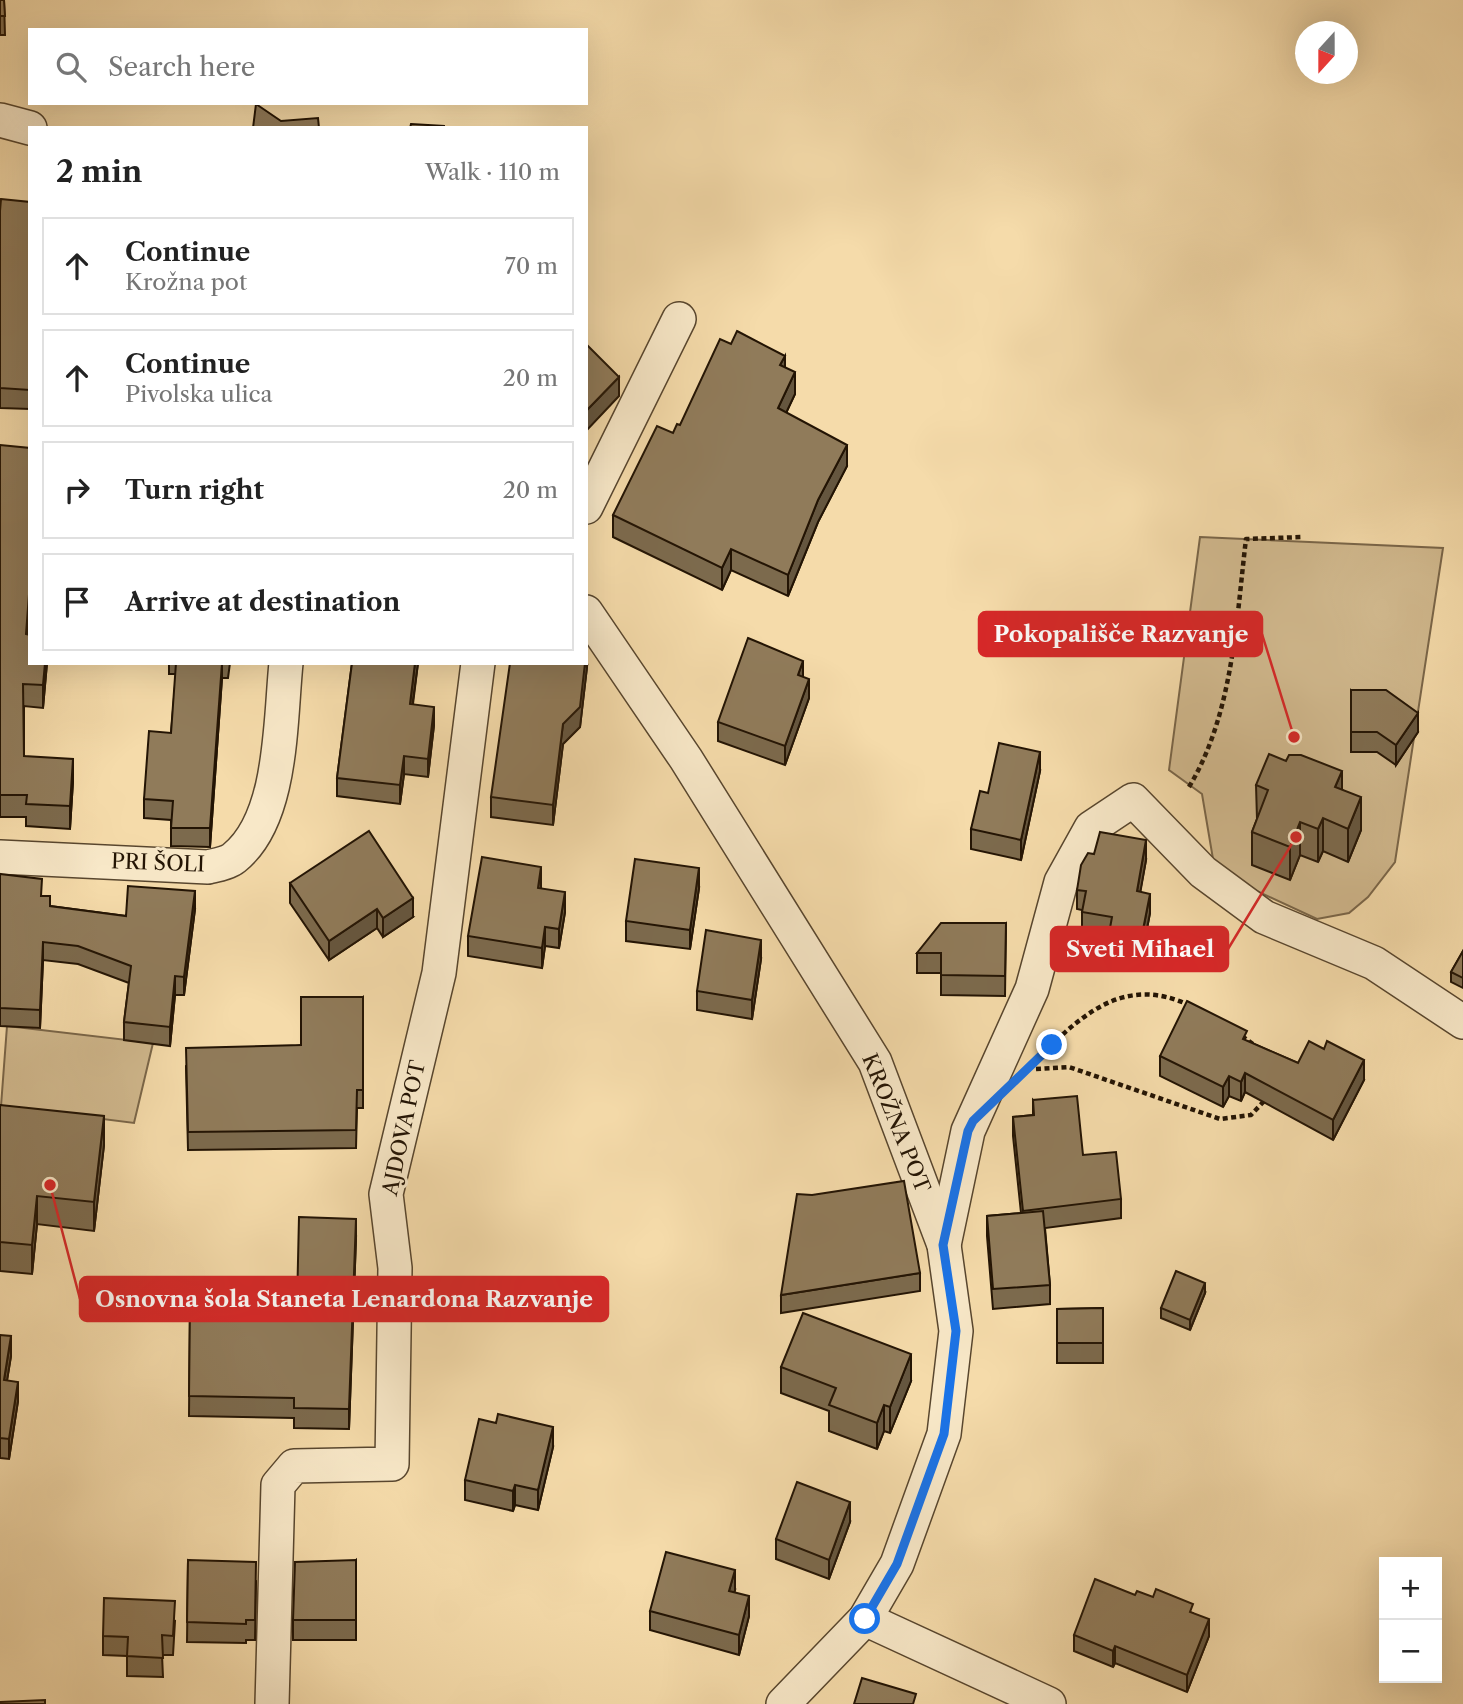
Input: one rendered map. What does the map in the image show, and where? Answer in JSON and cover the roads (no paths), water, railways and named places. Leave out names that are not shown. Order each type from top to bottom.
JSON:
[{"type":"street","points":[[0,120],[28,127]]},
{"type":"street","points":[[588,503],[679,319]]},
{"type":"street","name":"KROŽNA POT","points":[[588,615],[686,759],[875,1062],[943,1245],[956,1331],[944,1434],[897,1564],[865,1619],[783,1704]]},
{"type":"street","name":"PRI ŠOLI","points":[[0,857],[208,867],[233,859],[256,832],[271,798],[286,665]]},
{"type":"street","name":"AJDOVA POT","points":[[272,1704],[278,1485],[294,1466],[392,1464],[395,1268],[386,1194],[439,973],[478,665]]},
{"type":"street","points":[[943,1245],[968,1131],[1032,989],[1060,882],[1091,828],[1133,800],[1202,872],[1264,917],[1374,963],[1463,1021]]},
{"type":"street","points":[[865,1619],[1049,1704]]},
{"type":"place","name":"Pokopališče Razvanje","points":[[1294,737]]},
{"type":"place","name":"Sveti Mihael","points":[[1296,837]]},
{"type":"place","name":"Osnovna šola Staneta Lenardona Razvanje","points":[[50,1185]]}]
